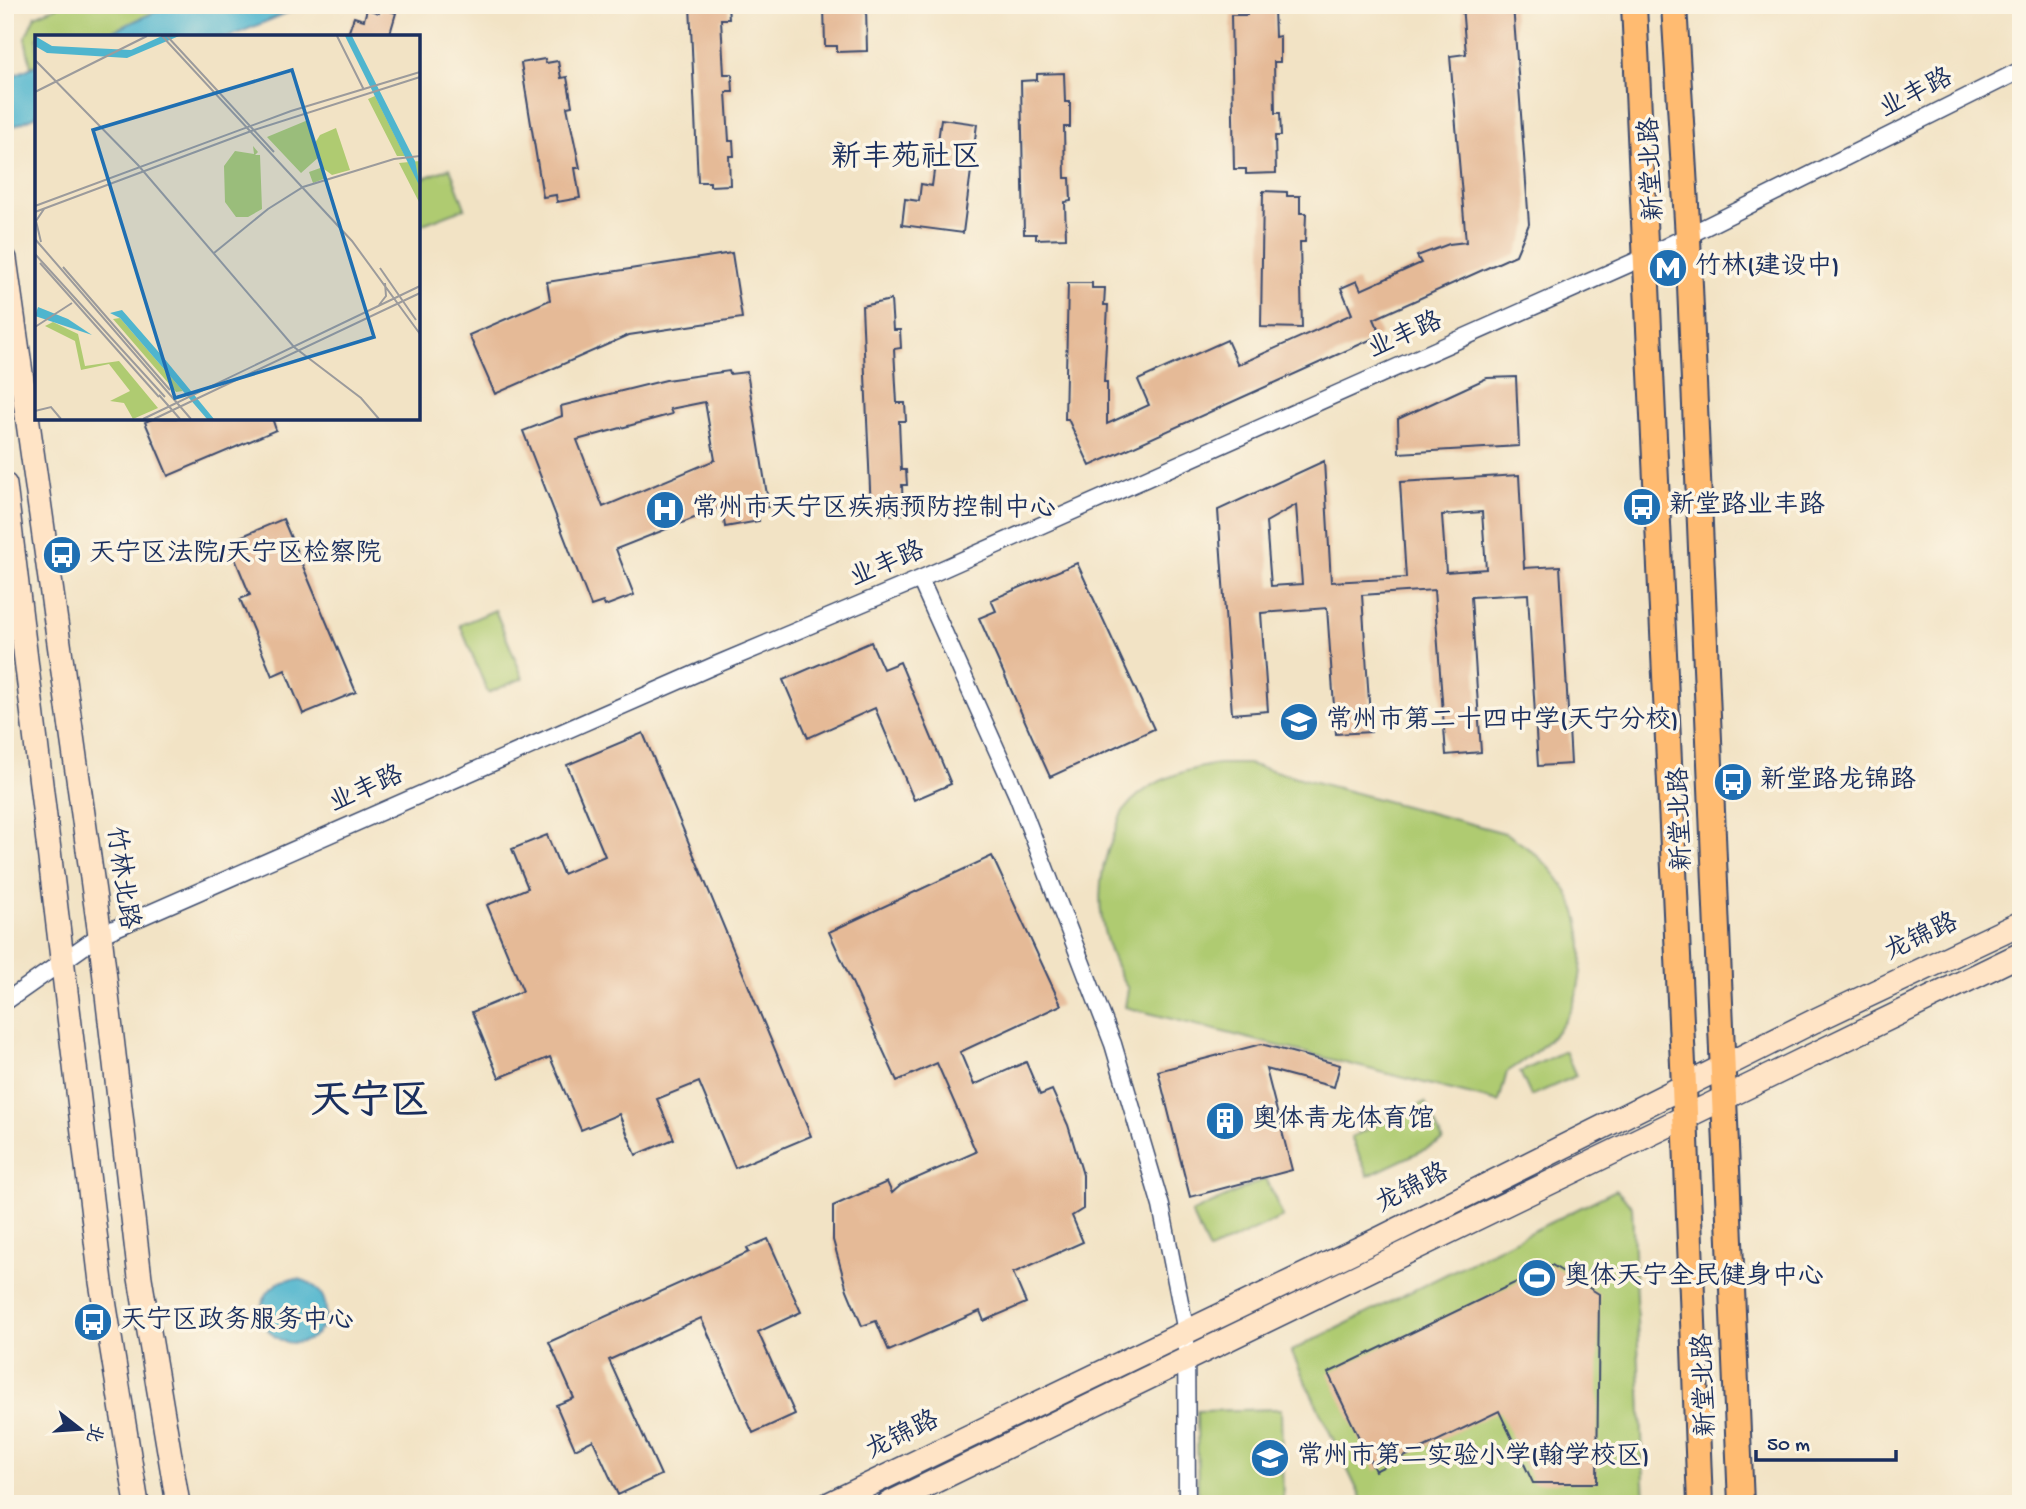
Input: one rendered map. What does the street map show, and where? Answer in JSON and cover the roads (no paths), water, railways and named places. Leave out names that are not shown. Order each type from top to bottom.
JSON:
[{"type":"main road","name":"新堂北路","points":[[1633,5],[1684,1086],[1699,1504]]},
{"type":"main road","name":"新堂北路","points":[[1674,5],[1688,238],[1741,1504]]},
{"type":"main road","name":"竹林北路","points":[[5,260],[100,935],[140,1278],[178,1504]]},
{"type":"main road","points":[[5,485],[101,1282],[137,1504]]},
{"type":"main road","name":"龙锦路","points":[[829,1504],[2021,923]]},
{"type":"main road","name":"龙锦路","points":[[888,1504],[2021,954]]},
{"type":"street","name":"业丰路","points":[[5,1002],[100,935],[713,666],[920,579],[1688,238],[2021,70]]},
{"type":"street","points":[[920,579],[1017,795],[1113,1044],[1161,1206],[1186,1332],[1187,1504]]},
{"type":"water","points":[[170,5],[306,5],[234,35],[104,35]]},
{"type":"water","points":[[35,66],[35,117],[5,130],[5,79]]},
{"type":"water","points":[[288,1279],[300,1279],[317,1288],[324,1299],[324,1323],[317,1334],[300,1343],[288,1343],[276,1338],[267,1329],[262,1317],[262,1305],[267,1293],[276,1284]]},
{"type":"place","name":"竹林(建设中)","points":[[1668,268]]},
{"type":"place","name":"新堂路业丰路","points":[[1642,507]]},
{"type":"place","name":"常州市天宁区疾病预防控制中心","points":[[665,510]]},
{"type":"place","name":"天宁区法院/天宁区检察院","points":[[62,555]]},
{"type":"place","name":"常州市第二十四中学(天宁分校)","points":[[1299,722]]},
{"type":"place","name":"新堂路龙锦路","points":[[1733,782]]},
{"type":"place","name":"奥体青龙体育馆","points":[[1225,1121]]},
{"type":"place","name":"奥体天宁全民健身中心","points":[[1537,1278]]},
{"type":"place","name":"天宁区政务服务中心","points":[[93,1322]]},
{"type":"place","name":"常州市第二实验小学(翰学校区)","points":[[1270,1458]]},
{"type":"district","name":"新丰苑社区","points":[[906,159]]},
{"type":"district","name":"天宁区","points":[[370,1104]]}]
